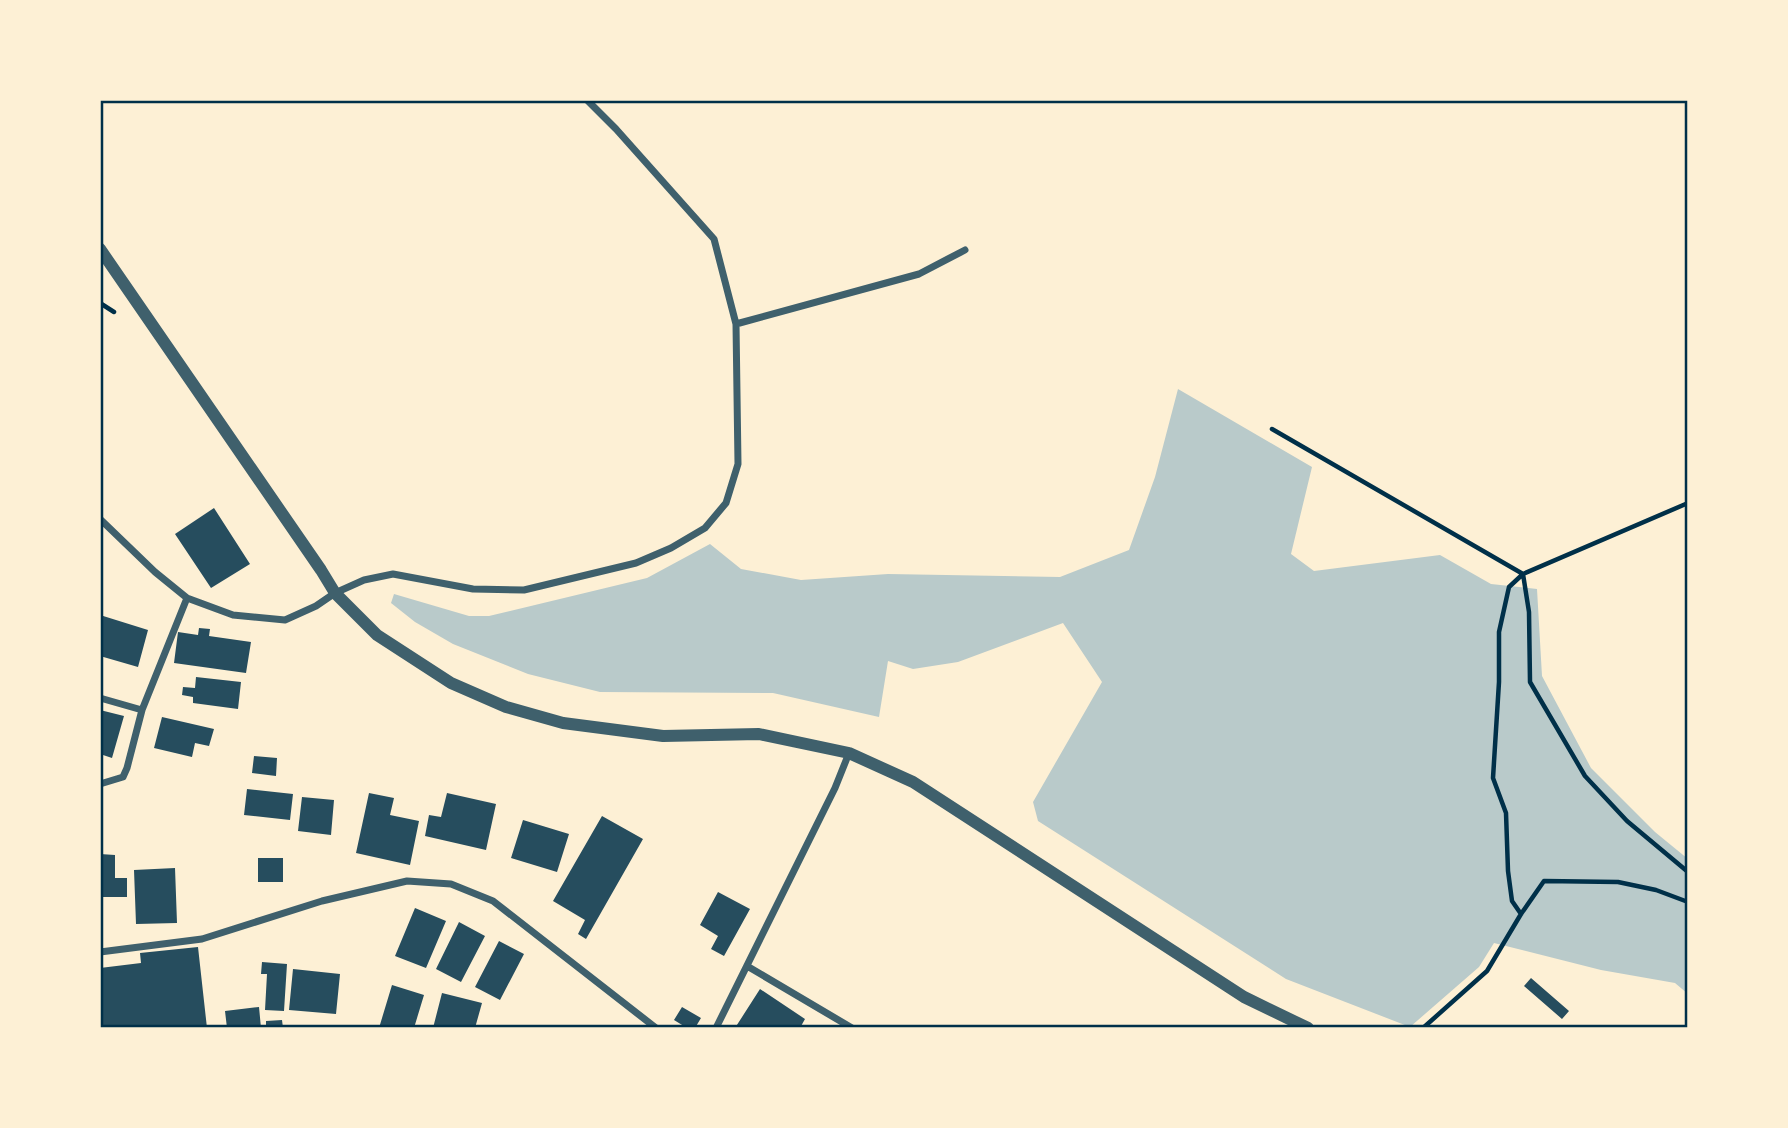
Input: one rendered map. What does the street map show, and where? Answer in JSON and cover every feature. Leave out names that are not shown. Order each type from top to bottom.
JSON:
[{"type":"street","points":[[100,519],[155,572],[187,598],[233,615],[285,620],[364,580],[393,574],[473,589],[524,590],[636,563],[671,548],[705,528],[726,503],[737,464],[736,324],[714,239],[617,129],[587,100]]},
{"type":"street","points":[[100,249],[335,593],[377,635],[451,683],[506,707],[563,723],[663,736],[759,734],[849,753],[913,782],[1244,996],[1308,1028]]},
{"type":"street","points":[[736,324],[919,274],[965,250]]},
{"type":"street","points":[[100,784],[123,777],[142,710],[187,598]]},
{"type":"street","points":[[100,698],[142,710]]},
{"type":"street","points":[[716,1028],[835,788],[849,753]]},
{"type":"street","points":[[100,952],[202,939],[322,901],[407,881],[451,884],[493,901],[656,1028]]},
{"type":"street","points":[[747,966],[852,1028]]},
{"type":"path","points":[[100,303],[121,316]]},
{"type":"path","points":[[1272,429],[1523,574]]},
{"type":"path","points":[[1521,914],[1512,901],[1506,813],[1493,778],[1499,632],[1509,587],[1523,574],[1688,503]]},
{"type":"path","points":[[1523,574],[1529,612],[1531,681],[1585,776],[1627,821],[1688,872]]},
{"type":"path","points":[[1423,1028],[1487,971],[1544,881],[1618,882],[1656,890],[1688,902]]},
{"type":"shaded area","points":[[1178,389],[1312,467],[1291,554],[1314,571],[1440,555],[1491,584],[1537,589],[1542,676],[1591,768],[1655,832],[1688,859],[1688,994],[1675,983],[1601,970],[1494,943],[1479,967],[1410,1027],[1286,979],[1038,821],[1033,802],[1102,682],[1063,623],[958,662],[913,669],[888,661],[879,717],[773,693],[600,692],[528,674],[453,644],[415,622],[391,603],[394,594],[469,616],[489,616],[647,578],[710,544],[741,569],[801,580],[888,574],[1060,577],[1129,550],[1155,477]]},
{"type":"building","points":[[214,508],[250,564],[211,588],[175,534]]},
{"type":"building","points":[[100,615],[148,630],[138,667],[100,656]]},
{"type":"building","points":[[199,628],[210,629],[209,636],[251,642],[246,673],[174,663],[178,632],[198,635]]},
{"type":"building","points":[[196,677],[241,682],[238,709],[193,703],[193,697],[182,695],[183,687],[195,688]]},
{"type":"building","points":[[100,710],[124,716],[112,758],[100,754]]},
{"type":"building","points":[[162,717],[214,729],[209,746],[195,743],[192,757],[154,748]]},
{"type":"building","points":[[254,756],[277,758],[276,776],[252,773]]},
{"type":"building","points":[[247,789],[293,794],[290,820],[244,815]]},
{"type":"building","points":[[369,793],[394,798],[390,815],[419,821],[410,865],[356,853]]},
{"type":"building","points":[[447,793],[496,804],[486,850],[425,836],[429,815],[441,817]]},
{"type":"building","points":[[302,797],[334,800],[331,835],[298,831]]},
{"type":"building","points":[[602,816],[643,839],[586,939],[578,934],[585,920],[553,901]]},
{"type":"building","points":[[523,820],[569,834],[557,872],[511,858]]},
{"type":"building","points":[[100,854],[115,855],[115,878],[127,878],[127,897],[100,897]]},
{"type":"building","points":[[258,858],[283,858],[283,882],[258,882]]},
{"type":"building","points":[[175,868],[177,923],[136,924],[134,870]]},
{"type":"building","points":[[718,892],[750,909],[724,956],[711,949],[718,936],[700,925]]},
{"type":"building","points":[[415,908],[446,921],[426,968],[395,956]]},
{"type":"building","points":[[459,922],[485,936],[461,982],[436,969]]},
{"type":"building","points":[[499,941],[524,954],[500,1000],[475,987]]},
{"type":"building","points":[[198,947],[207,1028],[100,1028],[100,968],[141,963],[140,953]]},
{"type":"building","points":[[262,962],[287,964],[284,1011],[265,1010],[267,974],[261,974]]},
{"type":"building","points":[[293,969],[340,974],[336,1014],[289,1010]]},
{"type":"building","points":[[1531,978],[1569,1011],[1562,1019],[1524,986]]},
{"type":"building","points":[[392,985],[424,995],[414,1028],[379,1028]]},
{"type":"building","points":[[760,989],[805,1019],[800,1028],[735,1028]]},
{"type":"building","points":[[442,993],[482,1003],[475,1028],[433,1028]]},
{"type":"building","points":[[259,1007],[261,1028],[227,1028],[225,1011]]},
{"type":"building","points":[[682,1007],[701,1018],[695,1028],[687,1028],[674,1020]]},
{"type":"building","points":[[282,1020],[283,1028],[266,1028],[266,1021]]}]
